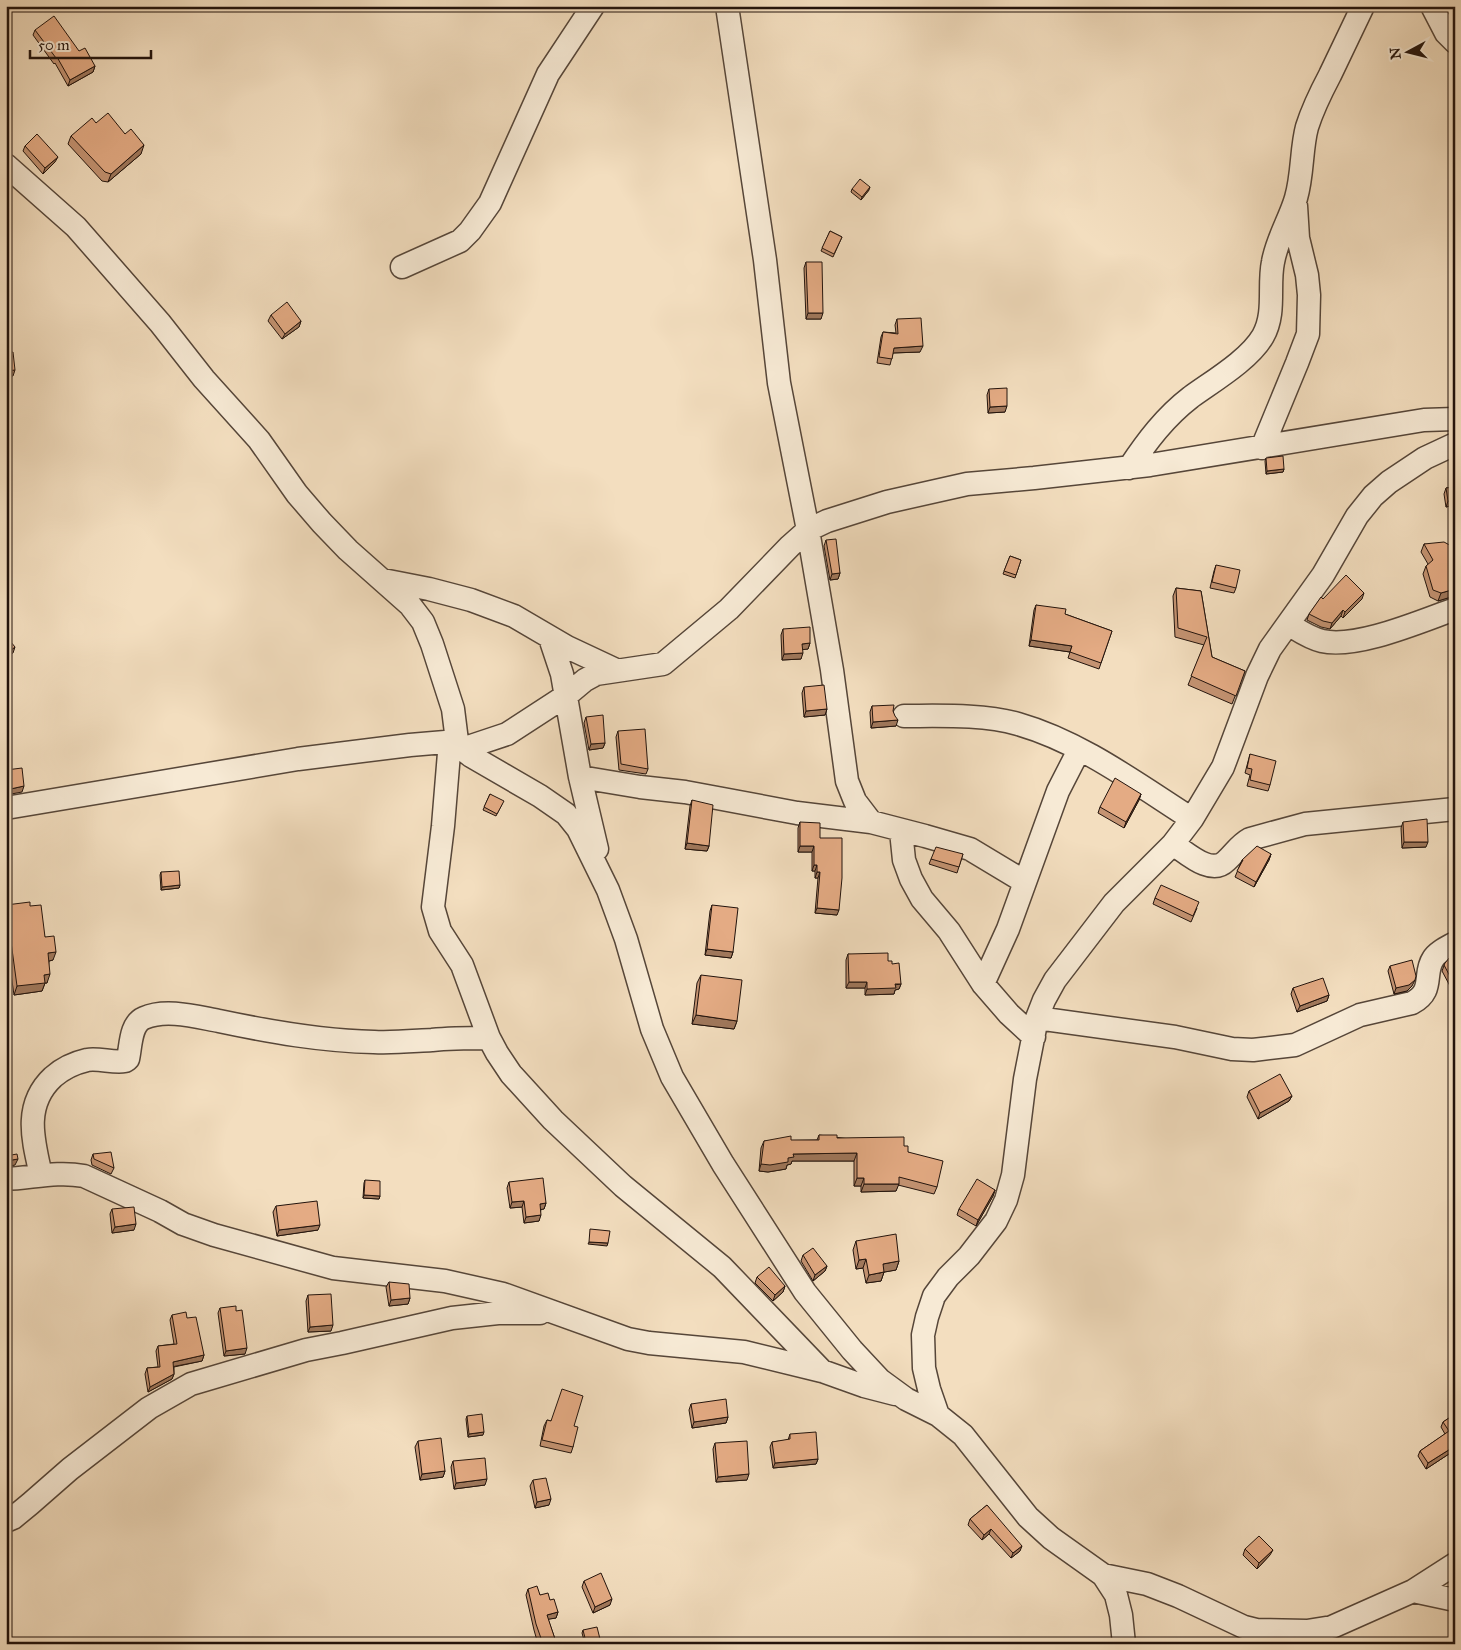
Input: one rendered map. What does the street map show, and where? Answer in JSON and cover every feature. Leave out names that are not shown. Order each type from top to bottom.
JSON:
[{"type":"street","points":[[402,267],[460,241],[490,204],[548,74],[593,6]]},
{"type":"street","points":[[726,6],[765,260],[779,383],[808,530],[832,670],[847,781],[855,801],[871,822]]},
{"type":"street","points":[[1128,468],[1147,440],[1165,420],[1191,398],[1222,376],[1262,338],[1268,326],[1271,309],[1273,261],[1300,184],[1306,129],[1316,102],[1362,6]]},
{"type":"street","points":[[1432,6],[1446,33],[1455,42]]},
{"type":"street","points":[[6,164],[76,227],[160,324],[204,379],[259,440],[297,494],[322,523],[348,550],[410,605],[423,622],[453,709],[457,744],[443,826],[433,908],[440,931],[462,965],[489,1038],[511,1074],[553,1120],[623,1186],[722,1268],[822,1371]]},
{"type":"street","points":[[1262,448],[1308,334],[1309,295],[1307,275],[1298,238],[1296,198]]},
{"type":"street","points":[[6,808],[298,759],[457,744],[507,734],[596,674],[658,665],[668,660],[729,608],[808,530],[827,521],[888,502],[967,484],[1128,468],[1262,448],[1424,420],[1455,418]]},
{"type":"street","points":[[938,1415],[924,1368],[923,1335],[926,1316],[934,1296],[996,1221],[1006,1200],[1013,1175],[1021,1106],[1036,1028],[1044,1000],[1055,980],[1103,918],[1129,888],[1174,844],[1192,819],[1223,767],[1257,676],[1270,649],[1323,575],[1357,516],[1373,496],[1403,472],[1425,458],[1455,444]]},
{"type":"street","points":[[383,580],[471,600],[514,616],[550,638],[616,670]]},
{"type":"street","points":[[1288,624],[1309,637],[1337,643],[1365,639],[1455,608]]},
{"type":"street","points":[[550,638],[557,657],[566,695],[580,778],[608,890],[626,939],[652,1029],[672,1077],[723,1164],[806,1292],[852,1350],[880,1380],[898,1394],[938,1415],[963,1435],[1028,1517],[1051,1538],[1103,1575],[1116,1595],[1121,1615],[1124,1644]]},
{"type":"street","points":[[904,716],[961,717],[1017,723],[1043,733],[1095,758],[1192,819]]},
{"type":"street","points":[[457,744],[471,756],[540,796],[566,814],[578,830],[608,890]]},
{"type":"street","points":[[983,984],[1008,929],[1058,791],[1079,750]]},
{"type":"street","points":[[580,778],[684,792],[797,813],[871,822],[970,849],[1024,882]]},
{"type":"street","points":[[1174,844],[1204,864],[1215,866],[1226,862],[1242,844],[1250,840],[1305,824],[1455,809]]},
{"type":"street","points":[[901,831],[904,860],[911,879],[922,899],[949,931],[983,984],[1009,1014],[1036,1028],[1175,1037],[1253,1050],[1295,1045],[1360,1015],[1412,1003],[1417,1000],[1421,997],[1428,982],[1430,964],[1434,957],[1455,943]]},
{"type":"street","points":[[41,1175],[32,1127],[34,1108],[44,1086],[60,1070],[76,1063],[88,1060],[126,1061],[136,1025],[146,1017],[158,1014],[178,1014],[328,1040],[376,1042],[489,1038]]},
{"type":"street","points":[[6,1179],[41,1175],[71,1174],[84,1176],[160,1210],[183,1224],[276,1253],[333,1268],[446,1282],[503,1294],[628,1339],[649,1343],[744,1352],[822,1371],[864,1386],[898,1394]]},
{"type":"street","points":[[6,1521],[13,1518],[70,1469],[149,1408],[191,1384],[306,1350],[368,1338],[452,1318],[498,1313],[557,1313]]},
{"type":"street","points":[[1103,1575],[1147,1584],[1178,1596],[1244,1626],[1263,1637],[1288,1632],[1323,1630],[1413,1591],[1455,1564]]},
{"type":"street","points":[[1413,1591],[1455,1600]]},
{"type":"building","points":[[54,16],[79,51],[85,48],[95,66],[70,80],[57,57],[35,30]]},
{"type":"building","points":[[108,113],[125,134],[131,129],[144,145],[111,174],[105,172],[71,136],[92,118],[96,123]]},
{"type":"building","points":[[37,134],[58,157],[45,168],[25,146]]},
{"type":"building","points":[[860,179],[870,187],[862,197],[852,189]]},
{"type":"building","points":[[830,231],[842,237],[834,254],[822,248]]},
{"type":"building","points":[[806,262],[822,262],[823,313],[808,313]]},
{"type":"building","points":[[287,302],[301,321],[285,334],[271,315]]},
{"type":"building","points":[[921,318],[923,346],[894,348],[892,359],[879,357],[883,332],[898,334],[897,319]]},
{"type":"building","points":[[13,352],[15,370],[6,371],[6,353]]},
{"type":"building","points":[[1007,388],[1007,406],[990,407],[989,389]]},
{"type":"building","points":[[1283,456],[1284,469],[1267,471],[1266,458]]},
{"type":"building","points":[[1455,487],[1455,503],[1453,504],[1452,501],[1448,501],[1446,488]]},
{"type":"building","points":[[836,539],[840,573],[832,574],[826,540]]},
{"type":"building","points":[[1444,542],[1455,548],[1455,589],[1441,593],[1433,590],[1426,566],[1433,560],[1424,544]]},
{"type":"building","points":[[1010,556],[1021,560],[1016,575],[1004,571]]},
{"type":"building","points":[[1216,565],[1240,570],[1236,588],[1212,582]]},
{"type":"building","points":[[1346,575],[1364,593],[1345,612],[1343,610],[1332,623],[1309,614],[1321,597],[1323,599]]},
{"type":"building","points":[[1176,588],[1201,591],[1212,657],[1245,671],[1236,696],[1191,676],[1207,637],[1178,628]]},
{"type":"building","points":[[1036,605],[1066,609],[1065,614],[1112,631],[1101,663],[1070,652],[1072,646],[1031,640]]},
{"type":"building","points":[[810,627],[810,643],[802,644],[803,653],[784,654],[783,629]]},
{"type":"building","points":[[6,636],[15,647],[6,654]]},
{"type":"building","points":[[824,685],[827,709],[806,711],[804,687]]},
{"type":"building","points":[[894,705],[893,711],[898,720],[873,722],[872,706]]},
{"type":"building","points":[[603,715],[605,743],[591,744],[586,717]]},
{"type":"building","points":[[645,729],[648,769],[621,764],[618,731]]},
{"type":"building","points":[[1250,754],[1276,761],[1270,785],[1250,780],[1252,769],[1247,768]]},
{"type":"building","points":[[22,768],[24,786],[6,790],[6,770]]},
{"type":"building","points":[[1115,778],[1141,794],[1126,822],[1100,807]]},
{"type":"building","points":[[490,794],[504,801],[497,814],[484,807]]},
{"type":"building","points":[[692,800],[713,805],[709,846],[687,843]]},
{"type":"building","points":[[1427,819],[1428,842],[1404,842],[1403,822]]},
{"type":"building","points":[[800,822],[820,823],[820,838],[842,838],[842,878],[839,910],[817,908],[820,872],[817,872],[817,865],[814,865],[814,846],[800,846]]},
{"type":"building","points":[[1257,846],[1271,854],[1256,882],[1237,871],[1242,860]]},
{"type":"building","points":[[936,847],[963,854],[959,867],[931,859]]},
{"type":"building","points":[[179,871],[180,885],[162,887],[161,872]]},
{"type":"building","points":[[1161,885],[1199,902],[1193,916],[1155,898]]},
{"type":"building","points":[[30,902],[30,906],[41,905],[45,937],[54,936],[56,952],[48,953],[50,974],[44,975],[45,983],[17,986],[6,905]]},
{"type":"building","points":[[712,905],[738,908],[733,952],[707,949]]},
{"type":"building","points":[[888,953],[888,961],[892,961],[892,964],[899,963],[901,984],[895,984],[896,988],[867,989],[867,982],[849,982],[848,954]]},
{"type":"building","points":[[1455,954],[1455,978],[1452,980],[1444,965]]},
{"type":"building","points":[[1412,960],[1416,976],[1415,980],[1409,985],[1396,988],[1390,966]]},
{"type":"building","points":[[701,975],[742,980],[737,1021],[696,1015]]},
{"type":"building","points":[[1323,978],[1329,995],[1300,1006],[1293,988]]},
{"type":"building","points":[[1280,1074],[1292,1096],[1260,1113],[1249,1091]]},
{"type":"building","points":[[819,1135],[837,1135],[837,1138],[904,1137],[904,1146],[908,1146],[908,1152],[943,1161],[937,1187],[899,1177],[899,1184],[864,1184],[864,1178],[857,1178],[857,1153],[793,1154],[794,1157],[788,1158],[788,1162],[770,1165],[761,1164],[764,1141],[791,1136],[791,1140],[819,1140]]},
{"type":"building","points":[[111,1152],[114,1168],[94,1159],[93,1154]]},
{"type":"building","points":[[17,1154],[18,1159],[6,1161],[6,1156]]},
{"type":"building","points":[[543,1178],[546,1203],[540,1204],[541,1215],[526,1217],[524,1201],[512,1202],[509,1182]]},
{"type":"building","points":[[977,1179],[995,1190],[978,1220],[959,1209]]},
{"type":"building","points":[[365,1180],[380,1181],[380,1196],[364,1195]]},
{"type":"building","points":[[317,1201],[320,1225],[279,1230],[276,1206]]},
{"type":"building","points":[[134,1207],[136,1224],[115,1227],[112,1209]]},
{"type":"building","points":[[590,1229],[610,1231],[608,1243],[589,1242]]},
{"type":"building","points":[[896,1234],[899,1261],[883,1264],[884,1272],[869,1275],[866,1259],[859,1260],[856,1241]]},
{"type":"building","points":[[813,1248],[827,1266],[815,1275],[803,1255]]},
{"type":"building","points":[[769,1267],[785,1286],[775,1295],[757,1277]]},
{"type":"building","points":[[389,1282],[409,1284],[410,1298],[391,1300]]},
{"type":"building","points":[[331,1294],[333,1325],[310,1327],[308,1295]]},
{"type":"building","points":[[236,1306],[236,1311],[242,1310],[247,1348],[226,1351],[220,1308]]},
{"type":"building","points":[[186,1312],[187,1318],[196,1317],[204,1355],[173,1362],[174,1374],[150,1387],[147,1368],[160,1367],[158,1346],[177,1344],[172,1315]]},
{"type":"building","points":[[562,1389],[583,1396],[574,1426],[578,1427],[573,1447],[542,1440],[547,1420],[551,1421]]},
{"type":"building","points":[[726,1399],[728,1417],[694,1422],[691,1404]]},
{"type":"building","points":[[482,1414],[484,1432],[469,1434],[467,1416]]},
{"type":"building","points":[[1455,1414],[1455,1446],[1428,1463],[1420,1451],[1449,1431],[1443,1422]]},
{"type":"building","points":[[816,1432],[818,1459],[775,1463],[772,1442],[790,1439],[790,1434]]},
{"type":"building","points":[[441,1438],[445,1471],[422,1474],[418,1441]]},
{"type":"building","points":[[747,1441],[749,1474],[718,1477],[715,1443]]},
{"type":"building","points":[[485,1458],[487,1479],[456,1483],[453,1461]]},
{"type":"building","points":[[546,1478],[551,1499],[537,1502],[533,1480]]},
{"type":"building","points":[[987,1505],[1022,1546],[1013,1553],[991,1529],[984,1535],[970,1519]]},
{"type":"building","points":[[1259,1536],[1273,1550],[1259,1563],[1245,1549]]},
{"type":"building","points":[[601,1573],[612,1599],[595,1607],[584,1581]]},
{"type":"building","points":[[537,1586],[540,1595],[548,1593],[550,1600],[554,1599],[558,1612],[547,1615],[556,1642],[551,1644],[543,1644],[536,1624],[528,1589]]},
{"type":"building","points":[[597,1627],[600,1639],[586,1642],[583,1630]]}]
